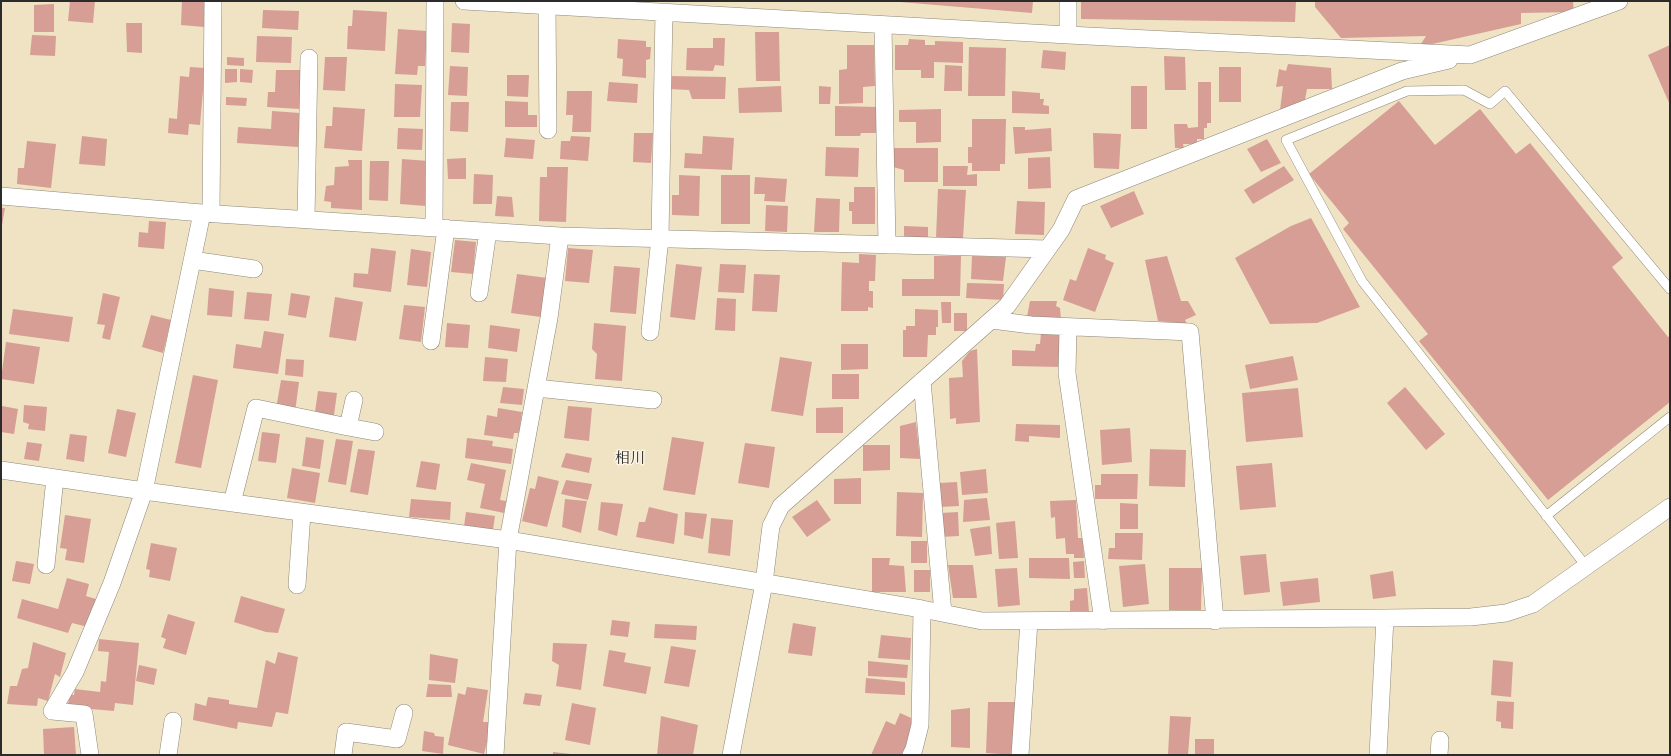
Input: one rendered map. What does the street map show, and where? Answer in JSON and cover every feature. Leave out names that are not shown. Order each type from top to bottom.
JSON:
[{"type":"street","points":[[90,755],[84,714],[52,712],[75,672],[112,583],[144,491],[192,260],[207,213],[213,1]]},
{"type":"street","points":[[431,341],[440,228],[435,1]]},
{"type":"street","points":[[464,1],[1068,35],[1470,55]]},
{"type":"street","points":[[731,755],[764,583],[771,526],[781,506],[1007,306],[1061,230],[1076,199],[1402,71],[1470,55],[1619,1]]},
{"type":"street","points":[[547,6],[548,130]]},
{"type":"street","points":[[1068,6],[1068,35]]},
{"type":"street","points":[[650,332],[660,238],[664,12]]},
{"type":"street","points":[[883,25],[887,245]]},
{"type":"street","points":[[306,219],[309,58]]},
{"type":"street","points":[[1,196],[207,213],[560,236],[1047,249]]},
{"type":"street","points":[[479,293],[488,231]]},
{"type":"street","points":[[495,755],[508,540],[550,318],[560,236]]},
{"type":"street","points":[[192,260],[254,269]]},
{"type":"street","points":[[992,320],[1031,325],[1190,332],[1215,621]]},
{"type":"street","points":[[1068,326],[1067,373],[1103,621]]},
{"type":"street","points":[[922,381],[943,613]]},
{"type":"street","points":[[536,388],[653,400]]},
{"type":"street","points":[[348,427],[354,400]]},
{"type":"street","points":[[232,503],[256,408],[375,432]]},
{"type":"street","points":[[1,470],[302,513],[508,540],[922,609],[982,621],[1215,621],[1471,617],[1506,613],[1533,604],[1670,507]]},
{"type":"street","points":[[46,564],[56,478]]},
{"type":"street","points":[[297,586],[302,513]]},
{"type":"street","points":[[911,755],[920,725],[922,609]]},
{"type":"street","points":[[1378,755],[1385,618]]},
{"type":"street","points":[[1020,755],[1029,621]]},
{"type":"street","points":[[343,755],[346,732],[397,739],[404,713]]},
{"type":"street","points":[[168,755],[173,721]]},
{"type":"lane","points":[[1586,566],[1362,281],[1286,140],[1407,91],[1464,90],[1490,104],[1505,91],[1670,289]]},
{"type":"lane","points":[[1546,516],[1670,417]]},
{"type":"building","points":[[70,1],[95,1],[93,23],[68,21]]},
{"type":"building","points":[[182,1],[206,2],[204,27],[181,25]]},
{"type":"building","points":[[888,1],[1033,1],[1032,13]]},
{"type":"building","points":[[1081,1],[1296,1],[1295,22],[1081,19]]},
{"type":"building","points":[[1315,1],[1573,1],[1574,12],[1521,13],[1521,24],[1419,47],[1426,36],[1341,38],[1315,7]]},
{"type":"building","points":[[54,4],[54,32],[34,32],[34,5]]},
{"type":"building","points":[[263,10],[299,11],[298,30],[262,28]]},
{"type":"building","points":[[353,10],[387,12],[385,51],[347,49],[348,26],[352,26]]},
{"type":"building","points":[[126,23],[142,23],[142,53],[127,52]]},
{"type":"building","points":[[452,23],[470,24],[469,53],[451,52]]},
{"type":"building","points":[[398,29],[427,31],[425,66],[418,66],[417,75],[395,74]]},
{"type":"building","points":[[755,32],[779,32],[780,81],[756,81]]},
{"type":"building","points":[[32,35],[56,36],[55,56],[30,55]]},
{"type":"building","points":[[257,36],[292,37],[291,63],[256,62]]},
{"type":"building","points":[[713,38],[725,38],[724,66],[715,65],[713,71],[686,70],[687,48],[713,48]]},
{"type":"building","points":[[618,39],[646,41],[646,47],[651,47],[650,59],[646,60],[646,78],[622,76],[623,59],[617,58]]},
{"type":"building","points":[[909,39],[925,40],[925,45],[935,45],[935,41],[963,42],[963,63],[934,62],[934,78],[921,78],[921,70],[895,70],[895,45],[908,45]]},
{"type":"building","points":[[847,45],[874,45],[875,86],[863,87],[863,103],[839,104],[839,70],[847,69]]},
{"type":"building","points":[[1670,45],[1670,105],[1648,55]]},
{"type":"building","points":[[969,47],[1006,48],[1005,96],[968,96]]},
{"type":"building","points":[[1043,50],[1066,52],[1065,70],[1041,68]]},
{"type":"building","points":[[1164,56],[1185,57],[1186,90],[1165,90]]},
{"type":"building","points":[[227,57],[244,58],[244,66],[227,65]]},
{"type":"building","points":[[325,57],[347,57],[345,91],[323,90]]},
{"type":"building","points":[[1288,64],[1331,68],[1332,89],[1307,89],[1304,105],[1280,110],[1283,86],[1276,87],[1279,69],[1286,71]]},
{"type":"building","points":[[945,65],[962,66],[962,91],[944,91]]},
{"type":"building","points":[[450,66],[468,67],[467,96],[448,95]]},
{"type":"building","points":[[190,67],[205,68],[200,125],[189,124],[188,135],[168,133],[169,118],[177,119],[180,76],[189,77]]},
{"type":"building","points":[[1219,67],[1241,67],[1241,102],[1219,102]]},
{"type":"building","points":[[225,69],[237,69],[237,82],[225,83]]},
{"type":"building","points":[[240,69],[253,70],[252,83],[240,82]]},
{"type":"building","points":[[276,70],[302,70],[300,109],[267,107],[268,92],[275,92]]},
{"type":"building","points":[[507,75],[529,75],[528,97],[507,96]]},
{"type":"building","points":[[669,76],[726,77],[725,99],[692,99],[689,90],[668,89]]},
{"type":"building","points":[[609,82],[638,84],[637,103],[607,101]]},
{"type":"building","points":[[1198,82],[1211,82],[1211,123],[1207,123],[1207,128],[1204,128],[1204,139],[1197,139],[1197,144],[1183,144],[1184,148],[1175,148],[1174,124],[1187,124],[1188,128],[1198,127]]},
{"type":"building","points":[[395,84],[422,85],[420,117],[394,117]]},
{"type":"building","points":[[781,86],[782,112],[739,113],[738,88]]},
{"type":"building","points":[[819,86],[831,87],[830,104],[819,104]]},
{"type":"building","points":[[1131,86],[1147,86],[1147,129],[1131,129]]},
{"type":"building","points":[[567,91],[592,91],[591,132],[572,132],[573,115],[566,115]]},
{"type":"building","points":[[1012,91],[1040,93],[1040,99],[1044,99],[1043,105],[1049,106],[1049,114],[1012,113]]},
{"type":"building","points":[[226,97],[247,98],[246,106],[226,105]]},
{"type":"building","points":[[505,101],[528,102],[528,115],[537,115],[537,127],[505,127]]},
{"type":"building","points":[[1399,101],[1435,145],[1480,109],[1516,154],[1530,143],[1623,258],[1612,267],[1668,337],[1670,336],[1670,402],[1548,500],[1419,341],[1428,334],[1343,229],[1349,223],[1309,174]]},
{"type":"building","points":[[451,102],[469,102],[468,132],[450,131]]},
{"type":"building","points":[[835,106],[879,107],[879,133],[861,133],[860,136],[835,136]]},
{"type":"building","points":[[333,107],[365,109],[362,151],[324,148],[326,126],[332,126]]},
{"type":"building","points":[[941,109],[941,142],[916,143],[916,122],[899,122],[899,110]]},
{"type":"building","points":[[272,111],[300,113],[298,147],[237,143],[238,127],[271,129]]},
{"type":"building","points":[[972,119],[1006,119],[1005,164],[1000,164],[1000,171],[972,171],[972,163],[968,163],[968,147],[972,147]]},
{"type":"building","points":[[1013,127],[1025,127],[1025,130],[1051,128],[1052,151],[1015,154]]},
{"type":"building","points":[[398,128],[423,129],[422,150],[397,149]]},
{"type":"building","points":[[634,133],[653,133],[651,163],[633,162]]},
{"type":"building","points":[[1093,133],[1121,134],[1119,169],[1094,168]]},
{"type":"building","points":[[82,136],[107,139],[105,166],[79,164]]},
{"type":"building","points":[[571,136],[590,137],[588,161],[560,159],[561,141],[570,141]]},
{"type":"building","points":[[703,136],[734,138],[732,170],[684,168],[685,153],[702,154]]},
{"type":"building","points":[[506,138],[535,140],[533,159],[504,157]]},
{"type":"building","points":[[1267,139],[1281,163],[1261,172],[1247,149]]},
{"type":"building","points":[[27,141],[56,144],[51,188],[17,184],[18,168],[24,168]]},
{"type":"building","points":[[826,147],[859,148],[858,177],[825,176]]},
{"type":"building","points":[[893,148],[938,148],[938,182],[904,182],[904,170],[893,167]]},
{"type":"building","points":[[1050,157],[1051,188],[1028,189],[1028,158]]},
{"type":"building","points":[[466,158],[466,179],[448,179],[447,159]]},
{"type":"building","points":[[402,159],[429,161],[426,206],[400,204]]},
{"type":"building","points":[[348,160],[362,160],[362,210],[331,208],[331,202],[324,201],[326,186],[334,185],[335,167],[349,166]]},
{"type":"building","points":[[370,161],[389,161],[388,201],[369,200]]},
{"type":"building","points":[[943,166],[968,166],[967,175],[977,174],[977,186],[943,186]]},
{"type":"building","points":[[1284,166],[1294,180],[1253,204],[1244,190]]},
{"type":"building","points":[[547,167],[568,167],[566,222],[539,221],[540,177],[547,177]]},
{"type":"building","points":[[474,174],[493,175],[492,204],[473,204]]},
{"type":"building","points":[[679,175],[700,176],[699,216],[672,215],[672,195],[679,195]]},
{"type":"building","points":[[721,175],[750,175],[750,224],[721,224]]},
{"type":"building","points":[[755,177],[787,179],[785,202],[764,201],[765,194],[754,194]]},
{"type":"building","points":[[854,187],[875,187],[875,224],[852,224],[852,211],[849,211],[849,202],[854,202]]},
{"type":"building","points":[[938,189],[966,190],[963,238],[936,238]]},
{"type":"building","points":[[1134,191],[1144,214],[1111,228],[1100,206]]},
{"type":"building","points":[[497,196],[512,197],[514,217],[495,216]]},
{"type":"building","points":[[816,198],[840,199],[839,232],[814,232]]},
{"type":"building","points":[[1017,201],[1045,202],[1044,235],[1015,234]]},
{"type":"building","points":[[766,205],[788,206],[787,232],[765,231]]},
{"type":"building","points":[[1,208],[5,208],[2,225],[1,225]]},
{"type":"building","points":[[1311,218],[1360,307],[1317,323],[1270,324],[1235,258],[1291,226]]},
{"type":"building","points":[[149,221],[166,222],[164,249],[138,247],[139,232],[148,233]]},
{"type":"building","points":[[904,226],[928,227],[928,239],[904,237]]},
{"type":"building","points":[[455,240],[476,242],[473,274],[451,272]]},
{"type":"building","points":[[371,248],[396,251],[391,292],[353,287],[354,273],[368,274]]},
{"type":"building","points":[[568,248],[593,250],[589,283],[565,281]]},
{"type":"building","points":[[1088,248],[1106,255],[1105,259],[1114,263],[1095,312],[1063,300],[1070,279],[1076,281]]},
{"type":"building","points":[[411,249],[431,252],[427,287],[407,285]]},
{"type":"building","points":[[859,254],[876,255],[875,281],[869,281],[869,291],[873,291],[873,308],[868,307],[868,311],[841,311],[842,262],[859,263]]},
{"type":"building","points":[[934,256],[961,256],[960,296],[902,296],[902,279],[934,279]]},
{"type":"building","points":[[972,256],[1006,257],[1003,281],[971,279]]},
{"type":"building","points":[[1167,256],[1181,301],[1188,301],[1196,315],[1185,320],[1187,324],[1158,321],[1145,260]]},
{"type":"building","points":[[676,264],[702,267],[695,320],[670,317]]},
{"type":"building","points":[[720,264],[746,265],[744,293],[718,292]]},
{"type":"building","points":[[614,266],[640,268],[636,314],[610,312]]},
{"type":"building","points":[[517,274],[547,278],[541,317],[511,313]]},
{"type":"building","points":[[754,274],[780,275],[777,312],[752,311]]},
{"type":"building","points":[[967,283],[1004,284],[1003,300],[966,298]]},
{"type":"building","points":[[209,288],[234,291],[232,317],[207,315]]},
{"type":"building","points":[[247,292],[272,294],[269,321],[244,319]]},
{"type":"building","points":[[103,293],[120,297],[110,340],[102,338],[105,325],[97,324]]},
{"type":"building","points":[[291,293],[310,296],[306,318],[288,315]]},
{"type":"building","points":[[335,297],[363,302],[356,341],[329,337]]},
{"type":"building","points":[[717,298],[736,299],[735,331],[715,330]]},
{"type":"building","points":[[1030,301],[1057,301],[1056,306],[1060,308],[1061,319],[1027,317]]},
{"type":"building","points":[[941,302],[951,302],[951,323],[942,323]]},
{"type":"building","points":[[404,305],[425,307],[421,342],[399,339]]},
{"type":"building","points":[[13,309],[73,317],[69,342],[9,334]]},
{"type":"building","points":[[915,309],[938,310],[938,327],[936,327],[936,335],[928,335],[927,357],[903,357],[903,330],[906,330],[906,326],[915,326]]},
{"type":"building","points":[[954,313],[967,313],[967,331],[954,331]]},
{"type":"building","points":[[151,315],[171,320],[163,353],[142,347]]},
{"type":"building","points":[[447,323],[470,325],[468,348],[445,347]]},
{"type":"building","points":[[594,323],[626,326],[622,381],[595,379],[597,354],[592,349]]},
{"type":"building","points":[[490,325],[520,329],[517,352],[488,348]]},
{"type":"building","points":[[264,331],[284,334],[278,374],[233,368],[236,344],[261,348]]},
{"type":"building","points":[[1041,333],[1059,333],[1059,353],[1062,353],[1062,367],[1012,366],[1012,350],[1035,351],[1036,344],[1040,344]]},
{"type":"building","points":[[6,342],[40,347],[34,384],[1,379]]},
{"type":"building","points":[[841,344],[868,344],[868,369],[841,370]]},
{"type":"building","points":[[977,349],[980,422],[956,424],[956,418],[950,419],[949,378],[963,377],[962,361],[970,351]]},
{"type":"building","points":[[1293,356],[1298,380],[1250,389],[1245,365]]},
{"type":"building","points":[[485,357],[508,359],[506,382],[483,381]]},
{"type":"building","points":[[780,357],[812,362],[803,416],[771,411]]},
{"type":"building","points":[[286,359],[304,360],[303,377],[285,375]]},
{"type":"building","points":[[832,374],[859,374],[859,399],[832,399]]},
{"type":"building","points":[[193,375],[218,380],[201,468],[175,463]]},
{"type":"building","points":[[281,380],[299,382],[295,412],[276,409]]},
{"type":"building","points":[[503,387],[524,389],[522,405],[500,403]]},
{"type":"building","points":[[1405,387],[1445,434],[1426,450],[1387,403]]},
{"type":"building","points":[[1298,388],[1303,437],[1246,442],[1242,393]]},
{"type":"building","points":[[318,391],[337,393],[333,422],[314,419]]},
{"type":"building","points":[[24,405],[47,407],[45,431],[28,429],[29,424],[23,422]]},
{"type":"building","points":[[2,406],[18,409],[14,434],[1,432]]},
{"type":"building","points":[[568,406],[592,408],[589,441],[564,438]]},
{"type":"building","points":[[843,407],[843,433],[816,433],[816,408]]},
{"type":"building","points":[[498,408],[522,412],[519,433],[514,433],[513,439],[484,435],[487,415],[497,417]]},
{"type":"building","points":[[117,409],[136,413],[126,457],[108,453]]},
{"type":"building","points":[[916,422],[920,459],[900,458],[900,426]]},
{"type":"building","points":[[1016,424],[1060,425],[1060,438],[1029,436],[1029,442],[1015,441]]},
{"type":"building","points":[[1130,428],[1132,462],[1102,465],[1100,430]]},
{"type":"building","points":[[262,432],[280,434],[276,463],[258,461]]},
{"type":"building","points":[[70,434],[87,436],[84,462],[66,459]]},
{"type":"building","points":[[306,437],[324,440],[320,469],[302,466]]},
{"type":"building","points":[[672,437],[704,442],[695,495],[663,490]]},
{"type":"building","points":[[467,438],[493,441],[492,446],[513,449],[511,464],[465,458]]},
{"type":"building","points":[[336,439],[353,441],[346,485],[328,482]]},
{"type":"building","points":[[27,442],[42,444],[39,461],[24,459]]},
{"type":"building","points":[[745,443],[775,447],[769,488],[738,483]]},
{"type":"building","points":[[863,445],[890,445],[890,470],[863,471]]},
{"type":"building","points":[[358,449],[375,451],[368,495],[350,492]]},
{"type":"building","points":[[1150,449],[1186,450],[1185,487],[1149,486]]},
{"type":"building","points":[[566,453],[592,458],[589,473],[561,467]]},
{"type":"building","points":[[421,461],[440,464],[436,490],[416,487]]},
{"type":"building","points":[[471,463],[506,470],[500,500],[506,501],[504,513],[480,508],[485,484],[467,480]]},
{"type":"building","points":[[1272,463],[1276,507],[1240,510],[1236,466]]},
{"type":"building","points":[[292,468],[320,473],[315,503],[287,498]]},
{"type":"building","points":[[986,469],[988,493],[962,495],[960,472]]},
{"type":"building","points":[[1101,474],[1138,474],[1137,499],[1095,499],[1095,485],[1101,485]]},
{"type":"building","points":[[538,476],[559,481],[547,527],[522,521],[530,488],[535,489]]},
{"type":"building","points":[[861,478],[861,504],[834,504],[834,479]]},
{"type":"building","points":[[566,480],[592,484],[588,500],[561,494]]},
{"type":"building","points":[[957,482],[959,506],[940,507],[939,483]]},
{"type":"building","points":[[897,492],[923,493],[922,537],[896,536]]},
{"type":"building","points":[[987,498],[990,520],[963,522],[964,500]]},
{"type":"building","points":[[411,499],[451,502],[450,520],[409,517]]},
{"type":"building","points":[[565,499],[587,501],[581,533],[562,527]]},
{"type":"building","points":[[817,500],[831,520],[807,537],[792,517]]},
{"type":"building","points":[[1076,500],[1078,538],[1083,538],[1084,558],[1074,558],[1074,554],[1066,554],[1065,538],[1056,539],[1055,517],[1051,518],[1050,501]]},
{"type":"building","points":[[601,502],[623,504],[617,536],[598,530]]},
{"type":"building","points":[[1120,503],[1138,504],[1138,529],[1120,529]]},
{"type":"building","points":[[649,507],[678,514],[674,544],[636,537],[639,522],[645,522]]},
{"type":"building","points":[[466,512],[495,516],[493,530],[464,526]]},
{"type":"building","points":[[685,512],[707,514],[703,539],[684,535]]},
{"type":"building","points":[[958,512],[959,536],[941,537],[940,513]]},
{"type":"building","points":[[65,515],[91,519],[84,563],[65,560],[67,549],[60,548]]},
{"type":"building","points":[[711,518],[733,520],[730,556],[708,553]]},
{"type":"building","points":[[1015,521],[1018,558],[999,559],[996,523]]},
{"type":"building","points":[[990,526],[992,554],[975,556],[970,529]]},
{"type":"building","points":[[1115,533],[1143,533],[1142,560],[1108,559],[1109,548],[1115,548]]},
{"type":"building","points":[[911,541],[927,541],[927,563],[911,563]]},
{"type":"building","points":[[151,543],[177,548],[170,581],[149,577],[150,570],[146,569]]},
{"type":"building","points":[[1266,554],[1270,592],[1244,595],[1240,556]]},
{"type":"building","points":[[872,558],[890,558],[889,565],[904,566],[906,592],[872,592]]},
{"type":"building","points":[[1029,558],[1069,558],[1070,579],[1029,578]]},
{"type":"building","points":[[16,561],[34,564],[30,584],[12,581]]},
{"type":"building","points":[[1084,561],[1085,578],[1074,578],[1073,562]]},
{"type":"building","points":[[1145,564],[1149,604],[1123,607],[1119,566]]},
{"type":"building","points":[[948,565],[973,565],[977,598],[953,598]]},
{"type":"building","points":[[1017,568],[1020,605],[998,607],[995,569]]},
{"type":"building","points":[[1169,568],[1202,568],[1201,610],[1169,610]]},
{"type":"building","points":[[914,570],[930,570],[930,592],[914,592]]},
{"type":"building","points":[[1393,571],[1396,596],[1373,599],[1370,575]]},
{"type":"building","points":[[67,578],[89,584],[86,596],[96,599],[88,627],[72,623],[68,633],[17,618],[22,599],[58,609]]},
{"type":"building","points":[[1318,578],[1320,602],[1283,606],[1280,582]]},
{"type":"building","points":[[1087,588],[1089,612],[1070,611],[1070,601],[1074,600],[1074,589]]},
{"type":"building","points":[[241,596],[285,609],[278,633],[266,632],[234,622]]},
{"type":"building","points":[[168,614],[195,622],[186,655],[163,648],[166,639],[161,637]]},
{"type":"building","points":[[612,620],[630,622],[628,637],[610,635]]},
{"type":"building","points":[[793,623],[816,627],[812,656],[788,653]]},
{"type":"building","points":[[655,624],[697,626],[696,640],[654,638]]},
{"type":"building","points":[[881,635],[911,638],[910,660],[878,658]]},
{"type":"building","points":[[99,639],[139,643],[133,705],[115,703],[114,711],[68,707],[69,694],[74,695],[75,689],[100,692],[101,681],[106,682],[109,652],[98,651]]},
{"type":"building","points":[[33,642],[66,653],[60,677],[55,674],[48,701],[38,698],[37,706],[7,704],[10,686],[17,686],[22,669],[28,668]]},
{"type":"building","points":[[553,643],[587,644],[581,690],[556,686],[559,665],[552,661]]},
{"type":"building","points":[[671,646],[696,650],[689,687],[664,683]]},
{"type":"building","points":[[609,650],[626,653],[624,662],[651,667],[646,694],[603,686]]},
{"type":"building","points":[[278,652],[298,657],[288,714],[276,712],[272,727],[238,722],[237,729],[193,720],[195,703],[206,706],[208,697],[229,700],[229,704],[257,708],[266,660],[275,664]]},
{"type":"building","points":[[430,654],[458,659],[455,683],[429,680]]},
{"type":"building","points":[[1493,660],[1513,662],[1511,697],[1491,695]]},
{"type":"building","points":[[868,661],[908,665],[907,678],[868,676]]},
{"type":"building","points":[[139,665],[157,669],[154,685],[136,681]]},
{"type":"building","points":[[866,678],[905,682],[905,695],[865,693]]},
{"type":"building","points":[[428,684],[451,685],[452,697],[426,697]]},
{"type":"building","points":[[467,687],[488,690],[483,722],[492,722],[484,754],[448,745],[458,693],[465,695]]},
{"type":"building","points":[[525,693],[542,695],[540,706],[523,704]]},
{"type":"building","points":[[1497,701],[1514,702],[1513,729],[1501,728],[1501,722],[1496,721]]},
{"type":"building","points":[[988,702],[1018,702],[1016,755],[986,753]]},
{"type":"building","points":[[572,703],[596,708],[590,745],[565,740]]},
{"type":"building","points":[[970,708],[970,748],[951,747],[951,710]]},
{"type":"building","points":[[900,713],[918,721],[903,755],[871,755],[886,721],[895,725]]},
{"type":"building","points":[[661,716],[698,725],[693,755],[657,755]]},
{"type":"building","points":[[1170,716],[1191,717],[1188,755],[1168,755]]},
{"type":"building","points":[[74,727],[76,755],[44,755],[43,729]]},
{"type":"building","points":[[424,731],[434,733],[435,736],[444,737],[443,754],[422,751]]},
{"type":"building","points":[[1195,739],[1214,739],[1214,755],[1195,755]]},
{"type":"building","points":[[553,752],[571,754],[571,755],[553,755]]},
{"type":"district","name":"相川","points":[[630,460]]}]
